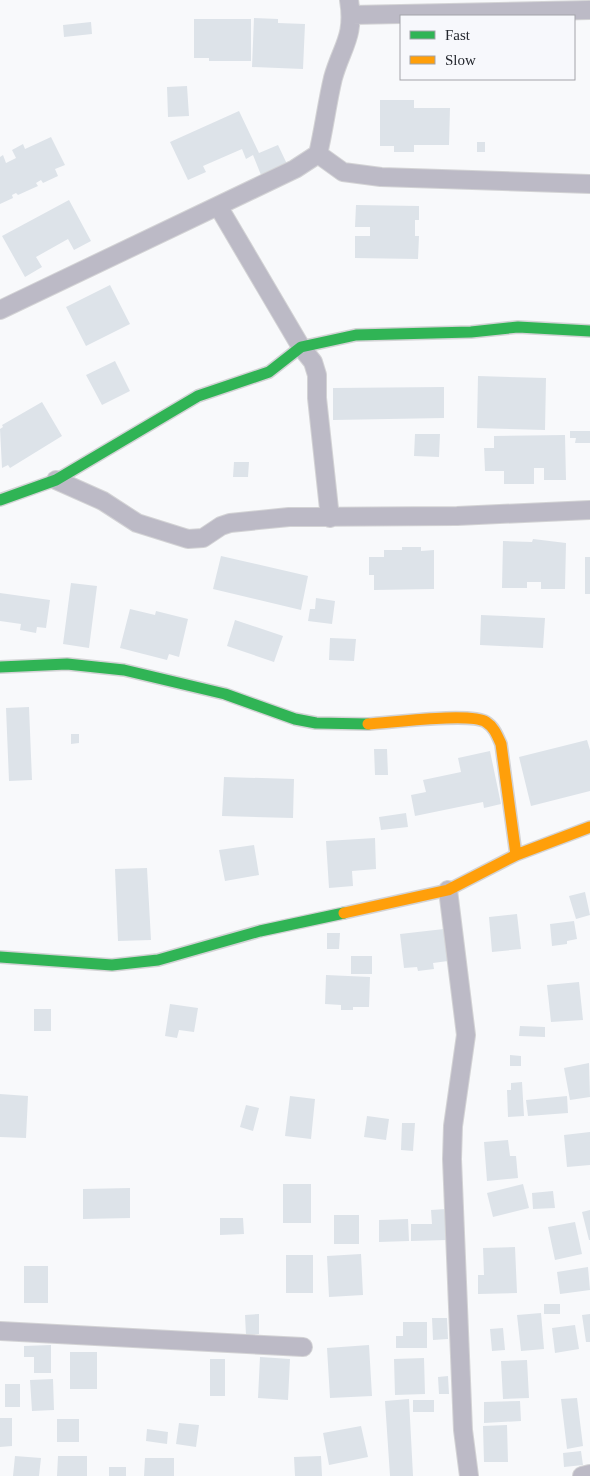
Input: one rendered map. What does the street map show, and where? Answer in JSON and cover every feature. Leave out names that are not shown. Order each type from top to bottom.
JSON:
[{"type":"street","points":[[0,310],[295,169],[318,154],[334,78],[347,45],[350,8],[590,10]]},
{"type":"street","points":[[318,154],[343,172],[381,177],[590,184]]},
{"type":"street","points":[[218,206],[301,347],[313,362],[317,375],[317,398],[330,518]]},
{"type":"street","points":[[0,500],[56,480],[198,396],[269,372],[301,347],[356,335],[471,332],[518,327],[590,331]]},
{"type":"street","points":[[56,480],[103,501],[137,523],[188,539],[203,538],[221,526],[230,523],[289,517],[457,516],[590,510]]},
{"type":"street","points":[[0,667],[17,668],[67,664],[124,670],[262,704],[295,719],[316,723],[353,725],[466,718],[485,721],[495,730],[501,744],[516,855]]},
{"type":"street","points":[[0,957],[112,965],[158,960],[260,931],[448,890],[516,855],[590,827]]},
{"type":"street","points":[[448,890],[466,1035],[454,1126],[452,1159],[463,1430],[469,1476]]},
{"type":"street","points":[[0,1331],[303,1347]]},
{"type":"street","points":[[582,1476],[590,1474]]},
{"type":"building","points":[[254,18],[278,19],[278,23],[305,24],[303,69],[252,67]]},
{"type":"building","points":[[194,19],[251,19],[251,61],[209,61],[209,58],[194,58]]},
{"type":"building","points":[[91,22],[92,34],[64,37],[63,25]]},
{"type":"building","points":[[187,86],[189,116],[168,117],[167,87]]},
{"type":"building","points":[[380,100],[414,100],[414,108],[450,108],[449,145],[414,145],[414,152],[394,152],[394,146],[380,146]]},
{"type":"building","points":[[239,111],[259,153],[278,145],[287,164],[261,175],[253,155],[246,159],[242,149],[203,166],[206,172],[188,180],[170,142]]},
{"type":"building","points":[[51,137],[65,165],[55,169],[58,176],[43,183],[41,180],[36,183],[38,186],[18,195],[16,193],[12,195],[13,198],[0,204],[0,157],[3,155],[6,163],[16,158],[12,150],[23,144],[25,149]]},
{"type":"building","points":[[477,142],[485,142],[485,152],[477,152]]},
{"type":"building","points":[[69,200],[91,241],[74,250],[68,239],[36,257],[42,267],[25,277],[2,236]]},
{"type":"building","points":[[356,205],[419,206],[419,220],[415,220],[415,236],[419,236],[418,259],[355,258],[355,236],[370,236],[370,227],[355,227]]},
{"type":"building","points":[[110,285],[130,324],[86,346],[66,307]]},
{"type":"building","points":[[115,361],[130,391],[102,405],[86,375]]},
{"type":"building","points":[[478,376],[546,378],[545,430],[477,428]]},
{"type":"building","points":[[444,387],[444,418],[333,420],[333,388]]},
{"type":"building","points":[[42,402],[62,436],[10,468],[8,465],[2,468],[0,429],[3,427],[2,425]]},
{"type":"building","points":[[570,431],[590,431],[590,443],[575,443],[576,438],[570,438]]},
{"type":"building","points":[[415,434],[440,434],[439,457],[414,456]]},
{"type":"building","points":[[565,435],[566,480],[544,480],[544,468],[534,468],[534,484],[504,484],[504,471],[485,471],[484,448],[494,448],[494,436]]},
{"type":"building","points":[[234,462],[249,462],[248,477],[233,477]]},
{"type":"building","points":[[533,539],[566,543],[565,589],[541,589],[541,582],[527,582],[527,588],[502,588],[503,541],[532,542]]},
{"type":"building","points":[[402,547],[421,547],[421,551],[434,550],[434,589],[374,590],[374,575],[369,575],[369,557],[384,557],[384,550],[402,550]]},
{"type":"building","points":[[221,556],[308,576],[301,610],[213,589]]},
{"type":"building","points":[[585,557],[590,557],[590,594],[585,594]]},
{"type":"building","points":[[71,583],[97,586],[89,648],[63,644]]},
{"type":"building","points":[[0,593],[50,600],[46,628],[37,627],[36,633],[20,630],[21,624],[0,621]]},
{"type":"building","points":[[316,598],[335,601],[332,624],[308,621],[310,609],[315,609]]},
{"type":"building","points":[[130,609],[155,615],[156,611],[188,619],[179,657],[169,654],[167,660],[120,648]]},
{"type":"building","points":[[481,615],[545,618],[543,648],[480,645]]},
{"type":"building","points":[[235,620],[283,636],[274,662],[227,646]]},
{"type":"building","points":[[330,638],[356,639],[354,661],[329,660]]},
{"type":"building","points":[[29,707],[32,780],[9,781],[6,708]]},
{"type":"building","points":[[71,734],[79,734],[79,743],[71,744]]},
{"type":"building","points":[[587,740],[590,750],[590,791],[531,806],[519,757]]},
{"type":"building","points":[[374,749],[387,749],[388,775],[375,775]]},
{"type":"building","points":[[490,751],[501,804],[484,808],[483,802],[415,816],[411,795],[426,792],[423,780],[461,772],[458,758]]},
{"type":"building","points":[[224,777],[294,779],[293,818],[222,816]]},
{"type":"building","points":[[406,813],[408,827],[381,830],[379,817]]},
{"type":"building","points":[[375,838],[376,869],[352,871],[353,886],[329,888],[326,841]]},
{"type":"building","points":[[254,845],[259,875],[225,881],[219,850]]},
{"type":"building","points":[[147,868],[151,940],[118,941],[115,869]]},
{"type":"building","points":[[585,892],[590,915],[576,919],[569,896]]},
{"type":"building","points":[[517,914],[521,949],[492,952],[489,917]]},
{"type":"building","points":[[574,921],[577,939],[567,941],[567,944],[552,946],[550,924]]},
{"type":"building","points":[[444,929],[448,961],[433,963],[434,969],[418,971],[417,967],[404,968],[400,934]]},
{"type":"building","points":[[327,933],[340,933],[339,949],[327,949]]},
{"type":"building","points":[[351,956],[372,956],[372,974],[351,974]]},
{"type":"building","points":[[326,975],[370,977],[369,1007],[353,1007],[353,1010],[341,1010],[341,1005],[325,1004]]},
{"type":"building","points":[[579,982],[583,1020],[551,1022],[547,985]]},
{"type":"building","points":[[170,1004],[198,1008],[194,1032],[179,1030],[177,1038],[165,1036]]},
{"type":"building","points":[[34,1009],[51,1009],[51,1031],[34,1031]]},
{"type":"building","points":[[520,1026],[545,1027],[545,1037],[519,1036]]},
{"type":"building","points":[[510,1055],[521,1056],[521,1066],[510,1066]]},
{"type":"building","points":[[589,1063],[590,1097],[570,1100],[564,1068]]},
{"type":"building","points":[[522,1082],[524,1116],[508,1117],[507,1090],[511,1090],[511,1083]]},
{"type":"building","points":[[0,1094],[28,1096],[26,1138],[0,1137]]},
{"type":"building","points":[[290,1096],[315,1099],[311,1139],[285,1136]]},
{"type":"building","points":[[567,1096],[568,1113],[528,1116],[526,1100]]},
{"type":"building","points":[[246,1105],[259,1108],[253,1131],[240,1127]]},
{"type":"building","points":[[367,1116],[389,1119],[386,1140],[364,1137]]},
{"type":"building","points":[[402,1123],[415,1123],[413,1151],[401,1150]]},
{"type":"building","points":[[590,1132],[590,1165],[567,1167],[564,1135]]},
{"type":"building","points":[[508,1140],[510,1156],[516,1156],[518,1178],[487,1181],[484,1142]]},
{"type":"building","points":[[283,1184],[311,1184],[311,1223],[283,1223]]},
{"type":"building","points":[[523,1184],[529,1208],[493,1217],[487,1193]]},
{"type":"building","points":[[130,1188],[130,1218],[83,1219],[83,1189]]},
{"type":"building","points":[[553,1191],[555,1208],[533,1209],[532,1193]]},
{"type":"building","points":[[446,1209],[447,1240],[411,1241],[411,1224],[432,1224],[431,1210]]},
{"type":"building","points":[[590,1210],[590,1240],[589,1240],[582,1212]]},
{"type":"building","points":[[334,1215],[359,1215],[359,1244],[334,1244]]},
{"type":"building","points":[[220,1218],[243,1218],[244,1234],[220,1235]]},
{"type":"building","points":[[408,1219],[409,1241],[379,1242],[379,1220]]},
{"type":"building","points":[[575,1222],[582,1254],[555,1260],[548,1227]]},
{"type":"building","points":[[515,1247],[517,1293],[478,1294],[478,1275],[484,1275],[483,1248]]},
{"type":"building","points":[[361,1254],[363,1295],[329,1297],[327,1256]]},
{"type":"building","points":[[286,1255],[313,1255],[313,1293],[286,1293]]},
{"type":"building","points":[[24,1266],[48,1266],[48,1303],[24,1303]]},
{"type":"building","points":[[588,1267],[590,1290],[560,1294],[557,1272]]},
{"type":"building","points":[[544,1304],[560,1304],[560,1314],[544,1314]]},
{"type":"building","points":[[541,1313],[544,1349],[521,1351],[517,1315]]},
{"type":"building","points":[[259,1314],[259,1334],[246,1335],[245,1315]]},
{"type":"building","points":[[590,1314],[590,1342],[586,1342],[582,1315]]},
{"type":"building","points":[[432,1318],[447,1318],[448,1339],[433,1340]]},
{"type":"building","points":[[403,1322],[427,1322],[427,1348],[396,1348],[396,1336],[403,1336]]},
{"type":"building","points":[[575,1325],[579,1349],[555,1353],[552,1328]]},
{"type":"building","points":[[503,1328],[505,1350],[492,1351],[490,1329]]},
{"type":"building","points":[[51,1345],[51,1373],[34,1373],[34,1357],[24,1357],[24,1346]]},
{"type":"building","points":[[369,1345],[372,1396],[330,1398],[327,1348]]},
{"type":"building","points":[[70,1352],[97,1352],[97,1389],[70,1389]]},
{"type":"building","points":[[260,1357],[290,1359],[288,1400],[258,1398]]},
{"type":"building","points":[[424,1358],[425,1394],[395,1395],[394,1359]]},
{"type":"building","points":[[210,1359],[225,1359],[225,1396],[210,1396]]},
{"type":"building","points":[[527,1360],[529,1398],[503,1399],[501,1361]]},
{"type":"building","points":[[448,1376],[449,1394],[439,1394],[438,1377]]},
{"type":"building","points":[[53,1379],[54,1410],[32,1411],[30,1380]]},
{"type":"building","points":[[5,1384],[20,1384],[20,1407],[5,1407]]},
{"type":"building","points":[[577,1398],[583,1446],[567,1449],[561,1399]]},
{"type":"building","points":[[409,1399],[413,1476],[390,1476],[385,1401]]},
{"type":"building","points":[[413,1400],[434,1400],[434,1412],[413,1412]]},
{"type":"building","points":[[520,1401],[521,1421],[484,1423],[484,1402]]},
{"type":"building","points":[[0,1418],[12,1418],[12,1446],[0,1447]]},
{"type":"building","points":[[57,1419],[79,1419],[79,1442],[57,1442]]},
{"type":"building","points":[[179,1423],[199,1425],[196,1447],[176,1444]]},
{"type":"building","points":[[507,1425],[508,1462],[484,1462],[483,1426]]},
{"type":"building","points":[[361,1426],[368,1457],[329,1465],[323,1433]]},
{"type":"building","points":[[147,1429],[168,1432],[167,1444],[146,1441]]},
{"type":"building","points":[[581,1451],[583,1465],[564,1467],[563,1453]]},
{"type":"building","points":[[15,1456],[41,1458],[39,1476],[13,1476]]},
{"type":"building","points":[[58,1456],[87,1456],[87,1476],[57,1476]]},
{"type":"building","points":[[321,1456],[322,1476],[295,1476],[294,1457]]},
{"type":"building","points":[[145,1458],[174,1458],[174,1476],[144,1476]]},
{"type":"building","points":[[109,1467],[126,1467],[126,1476],[109,1476]]},
{"type":"traffic: fast","points":[[0,500],[56,480],[198,396],[269,372],[301,347],[356,335],[471,332],[518,327],[590,331]]},
{"type":"traffic: fast","points":[[0,667],[67,664],[124,670],[225,694],[295,719],[316,723],[368,724]]},
{"type":"traffic: fast","points":[[0,957],[112,965],[158,960],[260,931],[344,913]]},
{"type":"traffic: slow","points":[[368,724],[447,718],[477,719],[489,724],[501,744],[516,855]]},
{"type":"traffic: slow","points":[[344,913],[448,890],[516,855],[590,827]]}]
